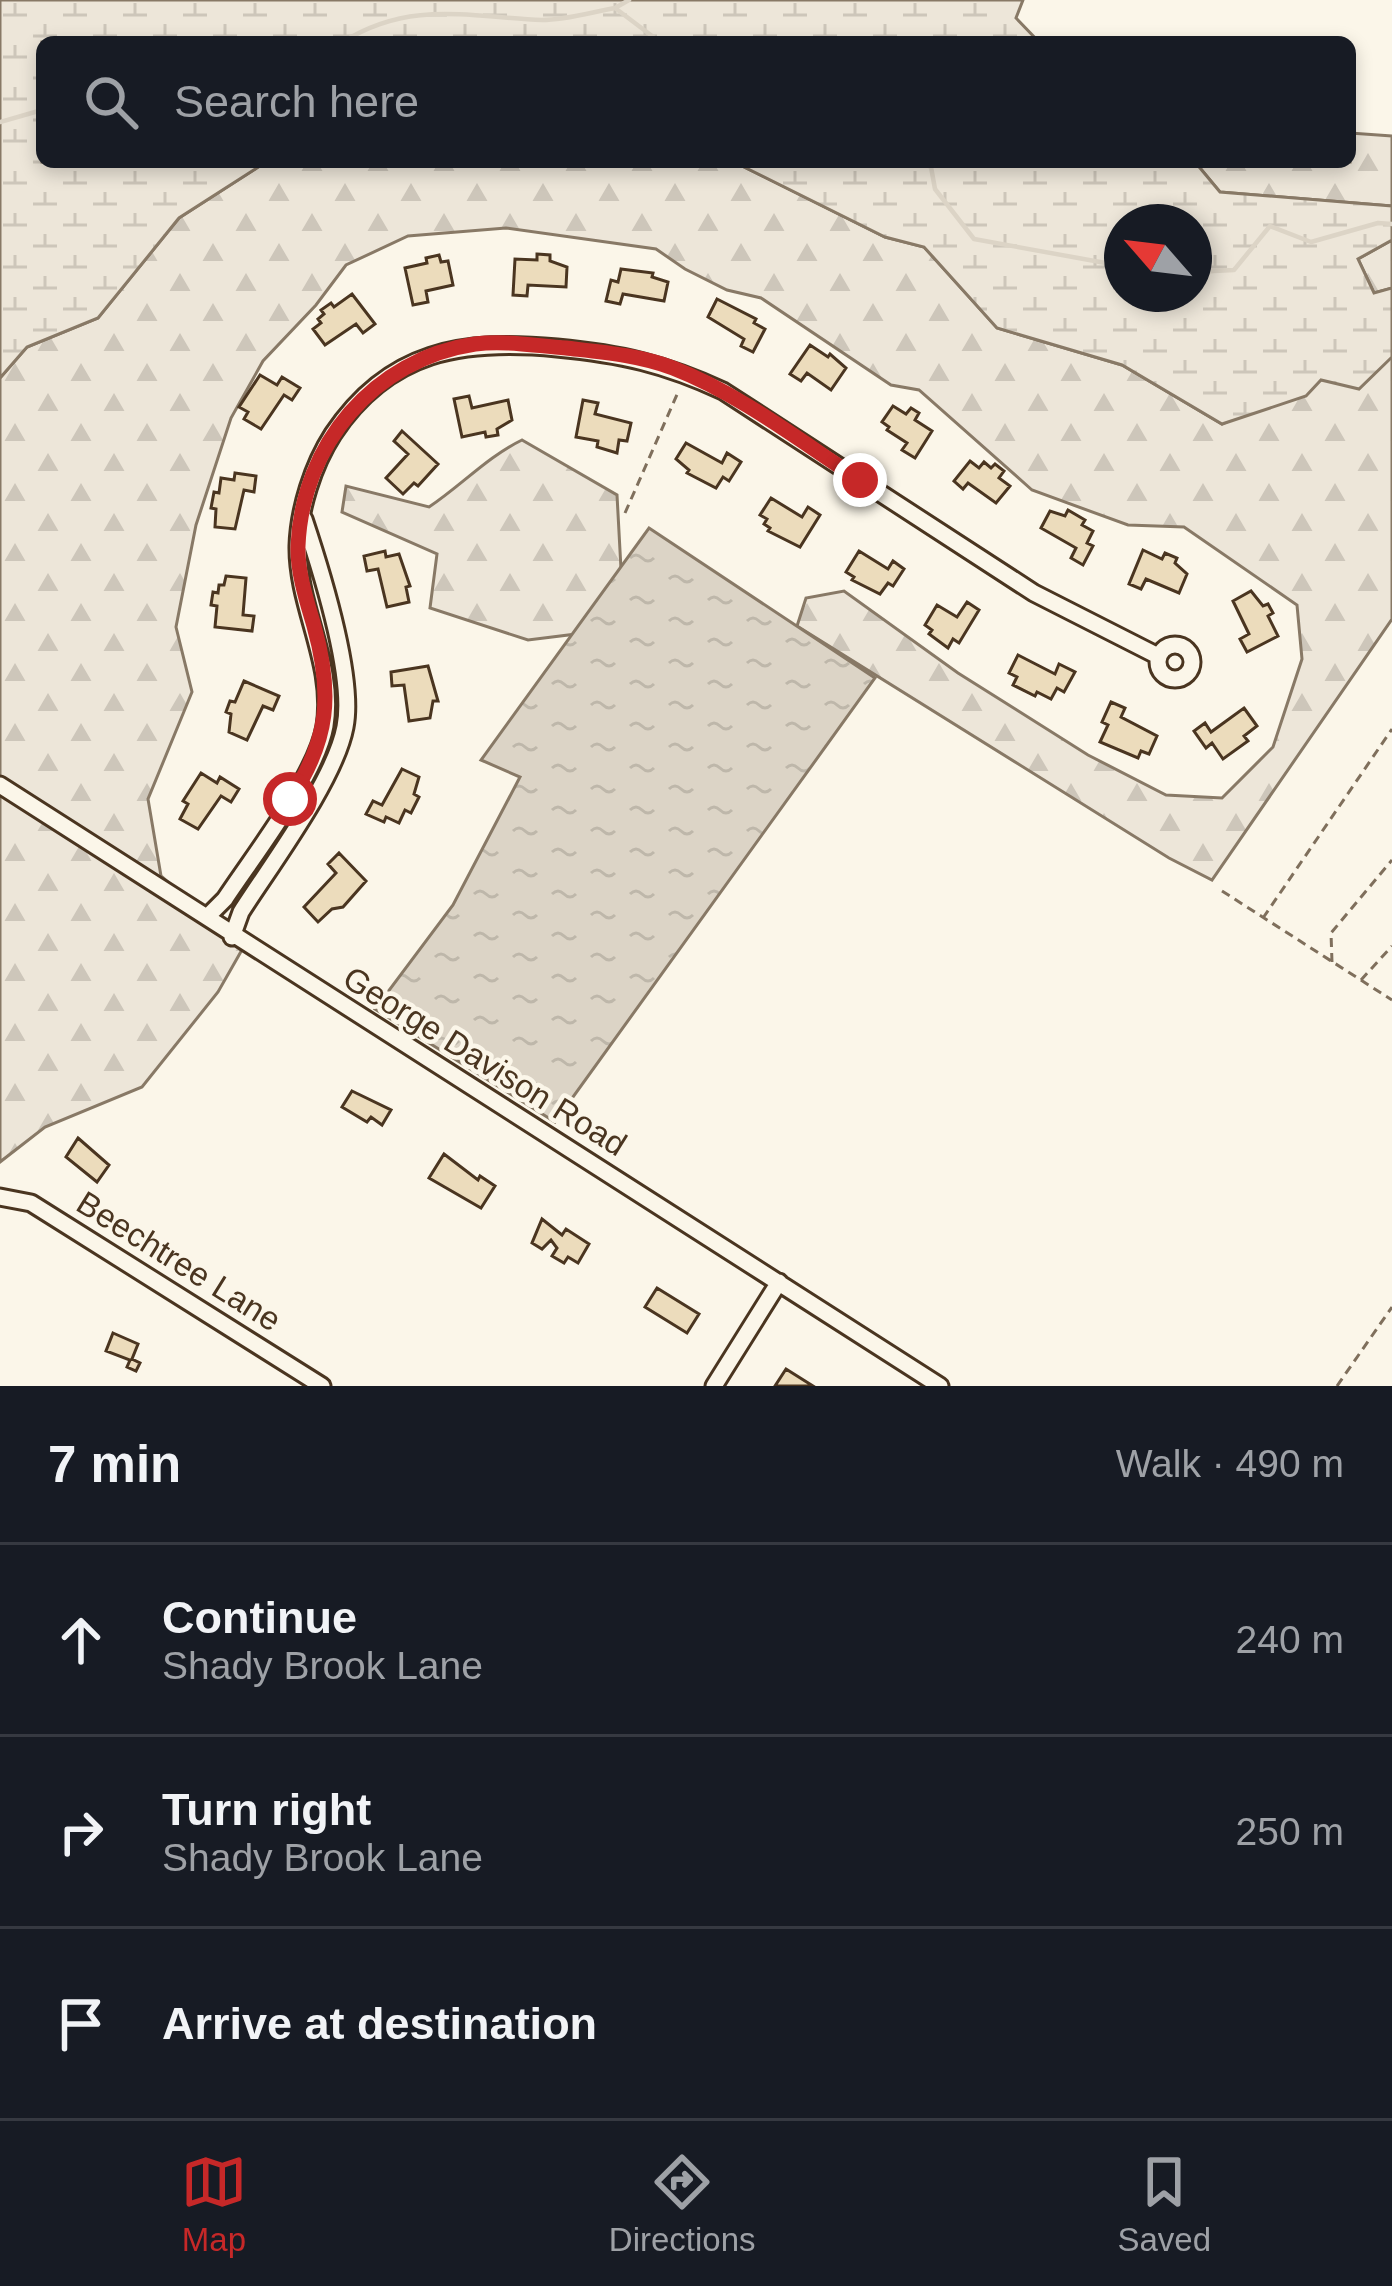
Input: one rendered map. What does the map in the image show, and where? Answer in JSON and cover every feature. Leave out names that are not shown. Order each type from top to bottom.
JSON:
[{"type":"street","points":[[232,937],[241,913],[333,762],[345,728],[348,697],[329,646],[303,513],[324,448],[377,385],[421,358],[473,344],[501,343],[628,356],[670,367],[723,391],[1034,593],[1158,656]]},
{"type":"street","points":[[208,916],[225,899],[306,774],[324,729],[329,646]]},
{"type":"street","name":"George Davison Road","points":[[0,785],[940,1386]]},
{"type":"street","points":[[290,799],[306,808]]},
{"type":"street","name":"Beechtree Lane","points":[[0,1197],[31,1203],[322,1386]]},
{"type":"street","points":[[714,1386],[779,1282]]},
{"type":"path","points":[[625,513],[682,383]]},
{"type":"path","points":[[1263,918],[1392,729]]},
{"type":"path","points":[[1332,964],[1330,933],[1392,860]]},
{"type":"path","points":[[1222,891],[1392,1000]]},
{"type":"path","points":[[1360,981],[1392,946]]},
{"type":"path","points":[[1337,1386],[1392,1307]]},
{"type":"green space","points":[[0,0],[1023,0],[1016,18],[1033,36],[36,36],[36,168],[257,168],[179,218],[98,318],[27,347],[0,378]]},
{"type":"green space","points":[[1356,133],[1392,136],[1392,206],[1220,192],[1200,168],[1356,168]]},
{"type":"green space","points":[[257,168],[746,168],[885,237],[924,247],[997,328],[1122,365],[1222,424],[1321,380],[1392,357],[1392,619],[1212,880],[1169,858],[797,626],[806,598],[844,591],[958,673],[1088,755],[1166,795],[1222,798],[1273,747],[1302,659],[1297,605],[1184,527],[1128,525],[1032,490],[919,390],[891,385],[761,298],[727,290],[656,249],[506,228],[408,236],[346,265],[263,361],[231,418],[196,525],[176,627],[192,692],[148,799],[161,876],[243,948],[218,992],[142,1087],[45,1127],[0,1162],[0,378],[27,347],[98,318],[179,218]]},
{"type":"green space","points":[[746,168],[1200,168],[1220,192],[1392,206],[1392,240],[1358,259],[1374,293],[1392,288],[1392,357],[1359,389],[1321,380],[1306,396],[1222,424],[1122,365],[997,328],[924,247],[885,237]]},
{"type":"green space","points":[[1392,240],[1392,288],[1374,293],[1358,259]]},
{"type":"green space","points":[[522,440],[617,495],[621,569],[576,634],[528,640],[430,608],[437,554],[342,512],[346,486],[429,507]]},
{"type":"water","points":[[649,528],[875,678],[555,1122],[375,1009],[453,905],[520,777],[481,760]]},
{"type":"building","points":[[537,254],[550,255],[550,261],[567,267],[566,287],[528,285],[527,296],[513,295],[515,259],[537,260]]},
{"type":"building","points":[[439,255],[441,262],[448,261],[453,285],[426,291],[428,302],[413,305],[405,268]]},
{"type":"building","points":[[621,269],[653,273],[652,277],[668,282],[664,301],[623,294],[620,304],[606,301],[611,280],[618,282]]},
{"type":"building","points":[[352,294],[375,324],[363,333],[356,324],[325,345],[313,329],[321,323],[321,310]]},
{"type":"building","points":[[717,299],[756,319],[754,323],[765,329],[753,352],[741,346],[744,339],[708,317]]},
{"type":"building","points":[[810,345],[846,368],[831,390],[807,373],[801,381],[790,374]]},
{"type":"building","points":[[260,375],[277,385],[282,377],[300,388],[292,400],[284,395],[261,429],[244,419],[248,412],[239,407]]},
{"type":"building","points":[[469,396],[472,408],[508,400],[512,420],[497,429],[498,435],[486,437],[485,432],[462,437],[454,399]]},
{"type":"building","points":[[583,400],[598,403],[595,414],[631,423],[627,441],[619,440],[617,453],[597,447],[598,441],[576,437]]},
{"type":"building","points":[[893,406],[906,414],[911,408],[919,413],[915,420],[932,431],[915,458],[902,450],[907,443],[882,422]]},
{"type":"building","points":[[402,431],[438,464],[418,486],[414,483],[403,494],[386,478],[408,454],[394,441]]},
{"type":"building","points":[[686,443],[722,463],[727,453],[741,462],[729,481],[723,477],[716,488],[687,473],[676,459]]},
{"type":"building","points":[[970,461],[979,468],[984,462],[991,468],[995,464],[1004,471],[999,478],[1010,486],[996,503],[968,483],[963,489],[954,481]]},
{"type":"building","points":[[235,473],[256,476],[254,492],[244,490],[235,529],[215,527],[214,492],[219,493],[221,478],[234,480]]},
{"type":"building","points":[[771,498],[802,517],[808,507],[820,515],[800,547],[768,531],[767,519],[760,515]]},
{"type":"building","points":[[1068,510],[1093,531],[1087,543],[1093,546],[1083,565],[1071,558],[1076,548],[1041,528],[1050,511],[1065,516]]},
{"type":"building","points":[[1143,550],[1162,559],[1165,553],[1177,558],[1175,563],[1187,574],[1179,593],[1146,579],[1141,589],[1129,584]]},
{"type":"building","points":[[385,551],[386,557],[399,554],[410,586],[406,587],[409,602],[387,607],[378,569],[367,571],[364,556]]},
{"type":"building","points":[[859,551],[888,569],[893,561],[904,569],[893,586],[888,583],[880,594],[852,580],[846,572]]},
{"type":"building","points":[[226,576],[246,578],[243,615],[254,616],[252,631],[215,627],[213,592],[218,593]]},
{"type":"building","points":[[1251,591],[1263,606],[1268,604],[1278,636],[1247,652],[1240,639],[1249,634],[1233,601]]},
{"type":"building","points":[[967,602],[979,610],[959,643],[953,639],[948,648],[925,625],[937,605],[957,617]]},
{"type":"building","points":[[1018,655],[1055,674],[1059,664],[1075,672],[1064,692],[1057,688],[1051,699],[1037,692],[1035,696],[1013,685],[1017,677],[1009,673]]},
{"type":"building","points":[[428,666],[438,701],[433,701],[430,718],[409,721],[404,685],[392,686],[391,672]]},
{"type":"building","points":[[244,681],[279,696],[273,710],[263,706],[247,740],[229,732],[231,714],[226,712]]},
{"type":"building","points":[[1111,702],[1125,708],[1121,717],[1157,736],[1149,754],[1141,751],[1138,758],[1100,742]]},
{"type":"building","points":[[1244,708],[1257,726],[1244,736],[1248,741],[1223,759],[1212,743],[1206,748],[1194,731],[1205,723],[1211,732]]},
{"type":"building","points":[[402,769],[419,777],[414,794],[419,797],[411,813],[405,810],[399,823],[366,814],[373,801],[382,805]]},
{"type":"building","points":[[201,773],[217,783],[220,777],[239,789],[231,802],[221,796],[198,829],[180,819],[188,804],[183,801]]},
{"type":"building","points":[[339,853],[366,881],[343,907],[332,909],[318,922],[304,907],[336,873],[328,864]]},
{"type":"building","points":[[352,1091],[391,1110],[382,1125],[342,1107]]},
{"type":"building","points":[[78,1138],[109,1165],[97,1182],[66,1157]]},
{"type":"building","points":[[444,1154],[478,1180],[480,1176],[495,1186],[481,1208],[429,1178]]},
{"type":"building","points":[[542,1219],[562,1235],[566,1229],[589,1244],[578,1263],[568,1257],[564,1263],[552,1256],[557,1248],[551,1240],[542,1249],[532,1243]]},
{"type":"building","points":[[657,1288],[699,1314],[687,1333],[645,1307]]},
{"type":"building","points":[[113,1333],[138,1344],[132,1359],[140,1363],[136,1371],[127,1367],[130,1360],[106,1351]]},
{"type":"building","points":[[786,1369],[813,1386],[775,1386]]},
{"type":"waterway","points":[[615,8],[629,0]]},
{"type":"waterway","points":[[355,36],[392,20],[416,16],[551,20],[615,8],[652,36]]},
{"type":"waterway","points":[[0,122],[36,112]]},
{"type":"waterway","points":[[931,168],[935,189],[974,239],[1104,263]]},
{"type":"waterway","points":[[1212,271],[1234,270],[1270,226],[1311,242],[1378,223],[1392,224]]},
{"type":"route","points":[[290,799],[318,748],[326,710],[320,648],[298,549],[303,513],[324,448],[358,401],[399,369],[473,344],[628,356],[670,367],[723,391],[860,480]]}]
